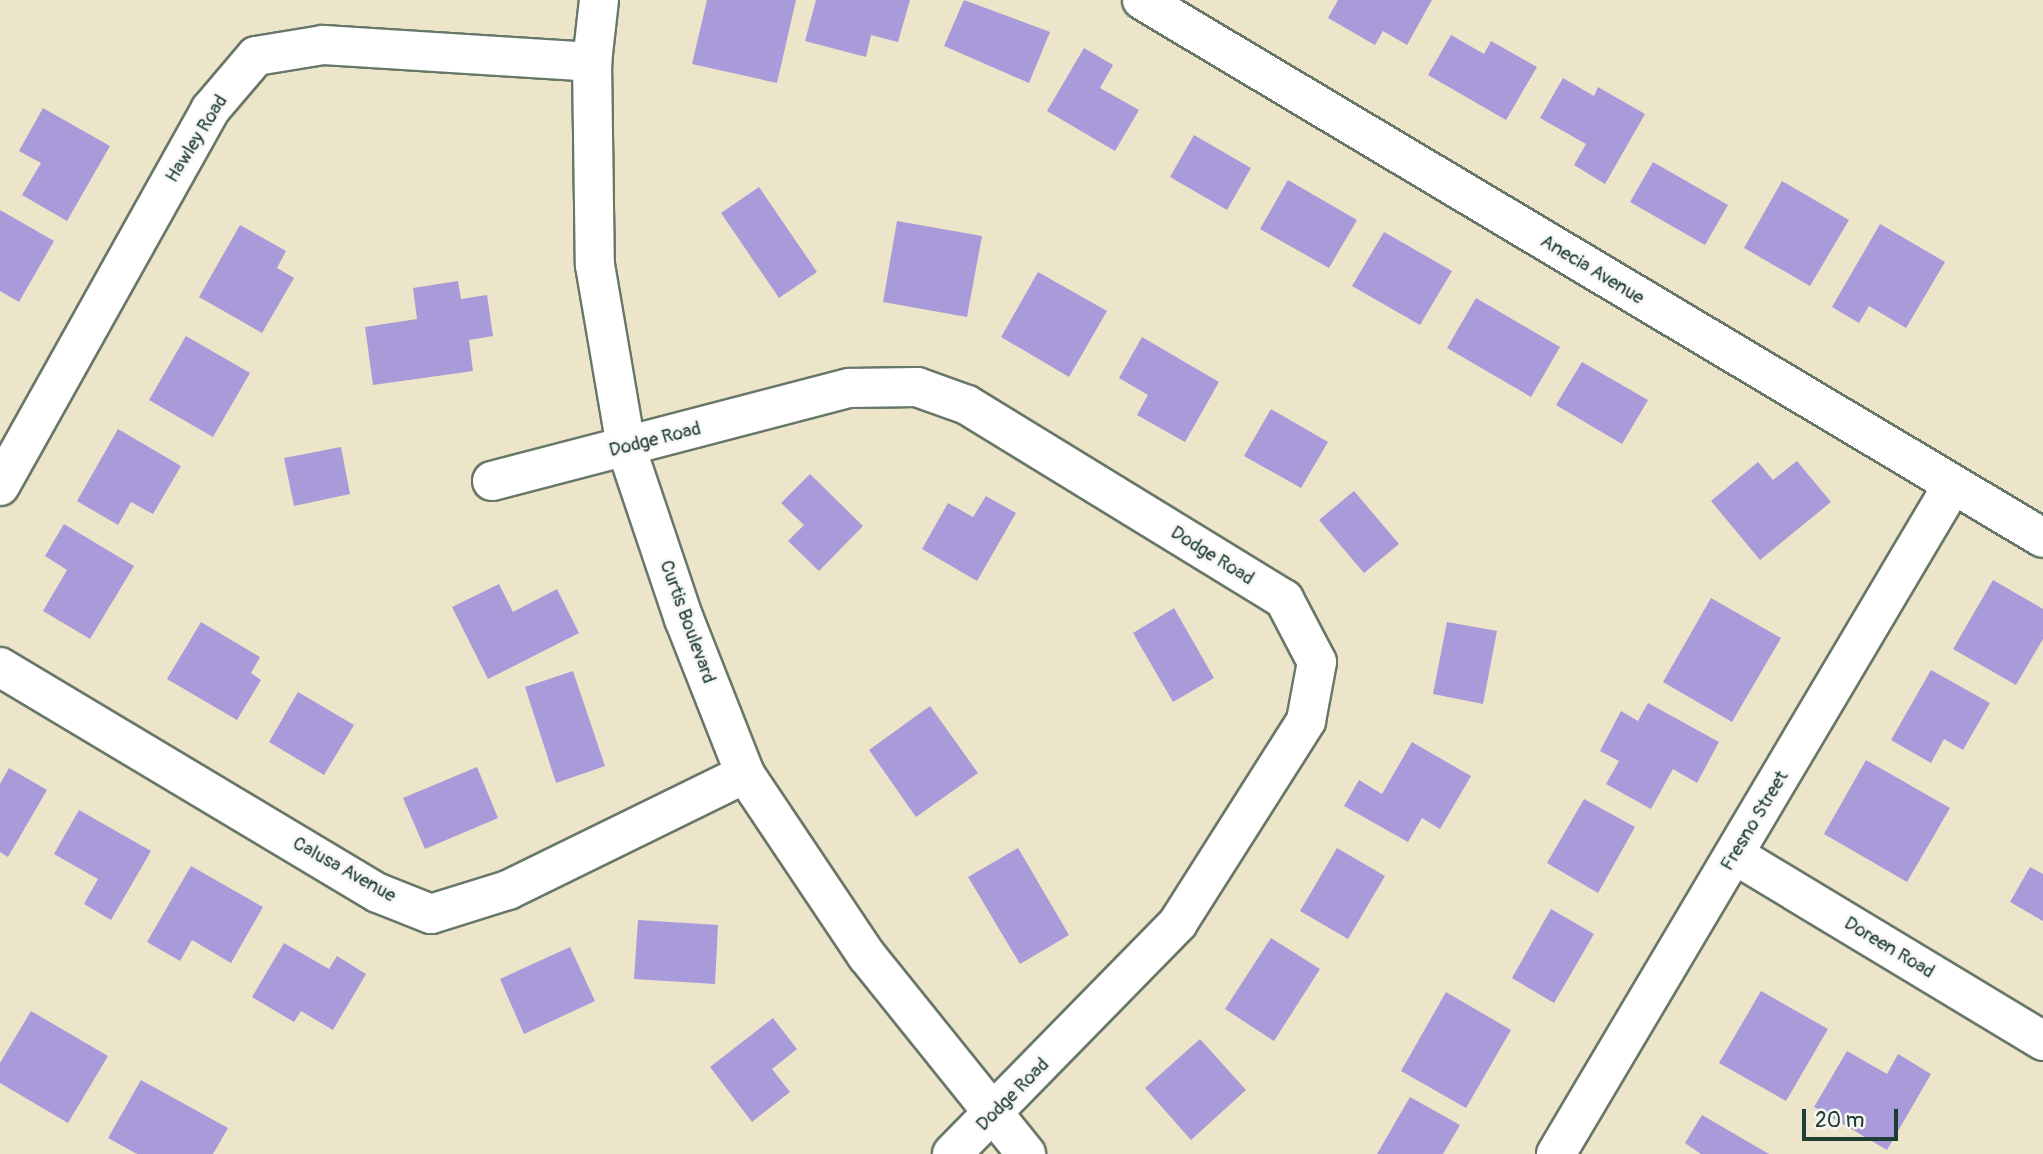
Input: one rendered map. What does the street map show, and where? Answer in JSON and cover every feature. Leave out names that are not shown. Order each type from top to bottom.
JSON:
[{"type":"street","name":"Curtis Boulevard","points":[[599,0],[592,62],[595,265],[626,447],[745,774],[867,956],[1026,1154]]},
{"type":"street","name":"Anecia Avenue","points":[[1142,0],[2043,538]]},
{"type":"street","name":"Hawley Road","points":[[0,486],[210,110],[256,56],[323,45],[592,62]]},
{"type":"street","name":"Dodge Road","points":[[492,481],[850,388],[917,387],[967,405],[1284,600],[1317,662],[1306,721],[1178,923],[994,1116],[952,1154]]},
{"type":"street","name":"Fresno Street","points":[[1556,1154],[1952,486]]},
{"type":"street","name":"Calusa Avenue","points":[[0,667],[378,893],[431,914],[508,890],[745,774]]},
{"type":"street","name":"Doreen Road","points":[[1735,855],[2043,1041]]},
{"type":"building","points":[[707,0],[796,0],[777,83],[692,64]]},
{"type":"building","points":[[816,0],[910,0],[898,42],[871,35],[866,57],[805,41]]},
{"type":"building","points":[[964,0],[1050,32],[1029,83],[944,46]]},
{"type":"building","points":[[1338,0],[1432,0],[1407,45],[1383,31],[1375,45],[1328,18]]},
{"type":"building","points":[[1451,35],[1484,54],[1491,41],[1537,67],[1506,120],[1428,75]]},
{"type":"building","points":[[1084,48],[1113,65],[1100,88],[1139,110],[1115,151],[1047,111]]},
{"type":"building","points":[[1563,78],[1594,96],[1598,87],[1645,114],[1605,184],[1574,165],[1586,144],[1540,118]]},
{"type":"building","points":[[43,108],[110,146],[67,221],[22,195],[41,163],[19,151]]},
{"type":"building","points":[[1194,135],[1251,168],[1227,210],[1170,177]]},
{"type":"building","points":[[1653,162],[1728,205],[1705,245],[1630,202]]},
{"type":"building","points":[[1288,180],[1357,220],[1329,268],[1260,229]]},
{"type":"building","points":[[1782,181],[1849,220],[1810,286],[1744,248]]},
{"type":"building","points":[[759,187],[817,272],[779,298],[721,213]]},
{"type":"building","points":[[0,210],[54,241],[19,302],[0,291]]},
{"type":"building","points":[[897,221],[982,236],[967,317],[883,302]]},
{"type":"building","points":[[1880,224],[1945,262],[1906,328],[1869,306],[1859,323],[1832,307]]},
{"type":"building","points":[[240,225],[286,251],[277,268],[294,278],[262,333],[199,297]]},
{"type":"building","points":[[1384,232],[1452,271],[1420,325],[1352,286]]},
{"type":"building","points":[[1038,272],[1107,311],[1069,377],[1001,337]]},
{"type":"building","points":[[458,281],[461,299],[487,295],[493,336],[469,340],[473,371],[373,385],[365,327],[417,319],[413,288]]},
{"type":"building","points":[[1476,298],[1560,347],[1531,397],[1447,348]]},
{"type":"building","points":[[186,336],[250,373],[213,437],[149,400]]},
{"type":"building","points":[[1142,337],[1219,382],[1185,442],[1137,415],[1148,395],[1119,378]]},
{"type":"building","points":[[1582,362],[1648,400],[1622,444],[1556,405]]},
{"type":"building","points":[[1271,409],[1328,442],[1301,488],[1244,456]]},
{"type":"building","points":[[118,429],[181,466],[153,514],[131,502],[118,525],[77,501]]},
{"type":"building","points":[[341,447],[350,494],[294,506],[284,458]]},
{"type":"building","points":[[1797,461],[1831,502],[1760,560],[1711,501],[1758,462],[1773,480]]},
{"type":"building","points":[[810,474],[863,526],[819,571],[788,541],[804,525],[781,503]]},
{"type":"building","points":[[1354,491],[1399,544],[1364,573],[1319,520]]},
{"type":"building","points":[[986,496],[1016,513],[977,581],[922,549],[948,503],[973,517]]},
{"type":"building","points":[[64,524],[134,566],[90,639],[43,611],[67,570],[45,556]]},
{"type":"building","points":[[1993,580],[2043,609],[2043,639],[2016,685],[1953,649]]},
{"type":"building","points":[[499,584],[513,612],[557,589],[579,633],[488,679],[452,607]]},
{"type":"building","points":[[1711,598],[1781,638],[1732,722],[1663,682]]},
{"type":"building","points":[[1174,608],[1214,678],[1173,702],[1133,633]]},
{"type":"building","points":[[201,622],[260,657],[251,673],[261,680],[237,720],[167,679]]},
{"type":"building","points":[[1447,622],[1497,631],[1483,704],[1433,694]]},
{"type":"building","points":[[1931,670],[1990,703],[1963,750],[1944,739],[1931,763],[1891,740]]},
{"type":"building","points":[[573,671],[605,766],[556,783],[525,687]]},
{"type":"building","points":[[298,692],[354,725],[324,775],[269,742]]},
{"type":"building","points":[[1648,703],[1719,742],[1697,783],[1673,769],[1651,809],[1606,784],[1619,761],[1600,751],[1621,711],[1638,721]]},
{"type":"building","points":[[930,706],[978,773],[916,817],[869,750]]},
{"type":"building","points":[[1412,742],[1471,776],[1440,829],[1422,818],[1408,842],[1344,806],[1359,780],[1382,794]]},
{"type":"building","points":[[1866,760],[1950,808],[1907,882],[1824,834]]},
{"type":"building","points":[[477,767],[498,818],[425,849],[403,798]]},
{"type":"building","points":[[9,768],[47,790],[8,857],[0,852],[0,784]]},
{"type":"building","points":[[1584,799],[1635,827],[1598,893],[1547,863]]},
{"type":"building","points":[[79,810],[151,851],[111,920],[84,904],[98,879],[54,854]]},
{"type":"building","points":[[1018,848],[1069,935],[1020,964],[968,877]]},
{"type":"building","points":[[1337,848],[1385,876],[1348,939],[1300,911]]},
{"type":"building","points":[[191,866],[263,907],[231,963],[192,940],[180,961],[147,942]]},
{"type":"building","points":[[2030,867],[2043,874],[2043,921],[2010,902]]},
{"type":"building","points":[[1551,909],[1594,934],[1554,1003],[1512,978]]},
{"type":"building","points":[[638,920],[718,925],[715,984],[634,979]]},
{"type":"building","points":[[1271,938],[1320,969],[1274,1041],[1225,1009]]},
{"type":"building","points":[[284,943],[329,969],[337,956],[366,974],[333,1030],[301,1011],[294,1022],[252,997]]},
{"type":"building","points":[[570,947],[595,1001],[524,1034],[500,979]]},
{"type":"building","points":[[1761,991],[1828,1029],[1786,1101],[1719,1063]]},
{"type":"building","points":[[1446,992],[1511,1030],[1466,1108],[1401,1071]]},
{"type":"building","points":[[31,1011],[108,1056],[68,1123],[0,1083],[0,1063]]},
{"type":"building","points":[[773,1018],[797,1049],[772,1069],[790,1092],[752,1122],[710,1067]]},
{"type":"building","points":[[1200,1039],[1246,1090],[1191,1140],[1145,1088]]},
{"type":"building","points":[[1847,1051],[1887,1074],[1898,1054],[1931,1074],[1887,1150],[1814,1107]]},
{"type":"building","points":[[141,1080],[228,1128],[213,1154],[137,1154],[108,1138]]},
{"type":"building","points":[[1410,1097],[1460,1125],[1443,1154],[1377,1154]]},
{"type":"building","points":[[1702,1115],[1769,1154],[1701,1154],[1685,1143]]}]
